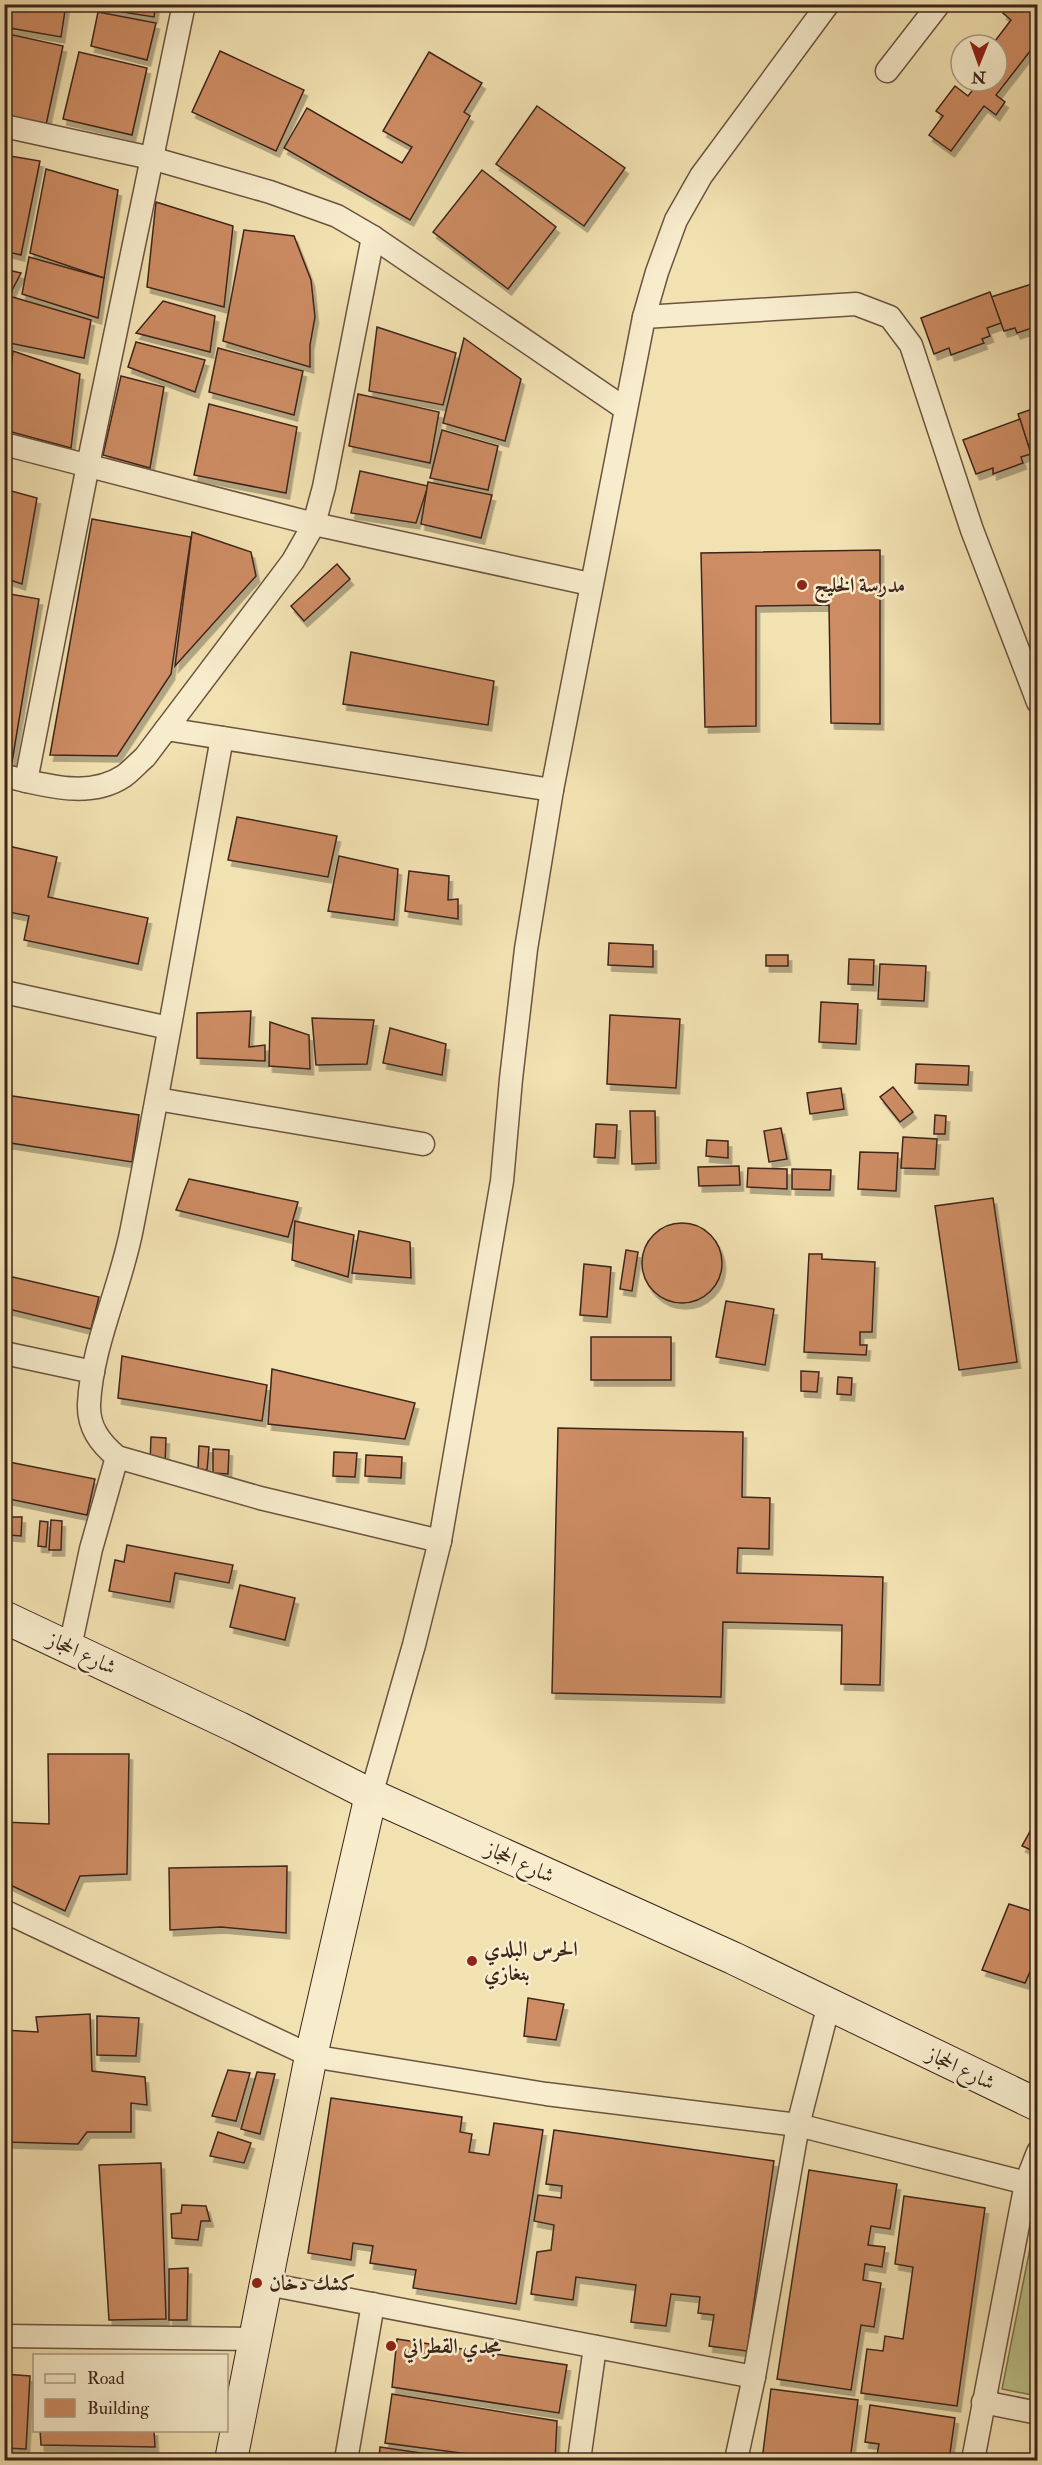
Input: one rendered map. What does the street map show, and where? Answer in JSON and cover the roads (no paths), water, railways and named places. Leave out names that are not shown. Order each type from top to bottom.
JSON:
[{"type":"main road","name":"شارع الحجاز","points":[[4,1617],[240,1728],[371,1795],[829,2004],[1038,2105]]},
{"type":"main road","points":[[231,2460],[311,2056],[371,1795]]},
{"type":"street","points":[[184,4],[88,465],[15,779],[75,790],[102,786],[124,776],[145,757],[293,561],[314,524],[324,487],[373,237]]},
{"type":"street","points":[[371,1795],[414,1645],[440,1542],[502,1180],[526,948],[552,790],[624,408],[644,317],[676,220],[701,176],[828,4]]},
{"type":"street","points":[[887,71],[939,4]]},
{"type":"street","points":[[4,126],[151,158],[270,192],[337,216],[373,237],[624,408]]},
{"type":"street","points":[[644,317],[856,304],[890,317],[910,345],[972,530],[1038,702]]},
{"type":"street","points":[[4,444],[314,524],[590,584]]},
{"type":"street","points":[[166,729],[552,790]]},
{"type":"street","points":[[222,738],[128,1248],[93,1372],[89,1406],[91,1422],[101,1443],[117,1457],[260,1498],[440,1542]]},
{"type":"street","points":[[4,992],[169,1028]]},
{"type":"street","points":[[157,1099],[423,1144]]},
{"type":"street","points":[[4,1353],[93,1372]]},
{"type":"street","points":[[69,1647],[91,1549],[117,1457]]},
{"type":"street","points":[[4,1911],[311,2056],[546,2094],[798,2124],[1026,2183]]},
{"type":"street","points":[[736,2460],[754,2377],[798,2124],[829,2004]]},
{"type":"street","points":[[973,2460],[982,2402],[1026,2183],[1038,2152]]},
{"type":"street","points":[[267,2284],[754,2377]]},
{"type":"street","points":[[346,2460],[373,2304]]},
{"type":"street","points":[[4,2336],[256,2339]]},
{"type":"street","points":[[579,2460],[595,2347]]},
{"type":"street","points":[[982,2402],[1038,2413]]},
{"type":"place","name":"مدرسة الخليج","points":[[802,585]]},
{"type":"place","name":"الحرس البلدي بنغازي","points":[[472,1961]]},
{"type":"place","name":"كشك دخان","points":[[257,2283]]},
{"type":"place","name":"مجدي القطراني","points":[[391,2346]]}]
